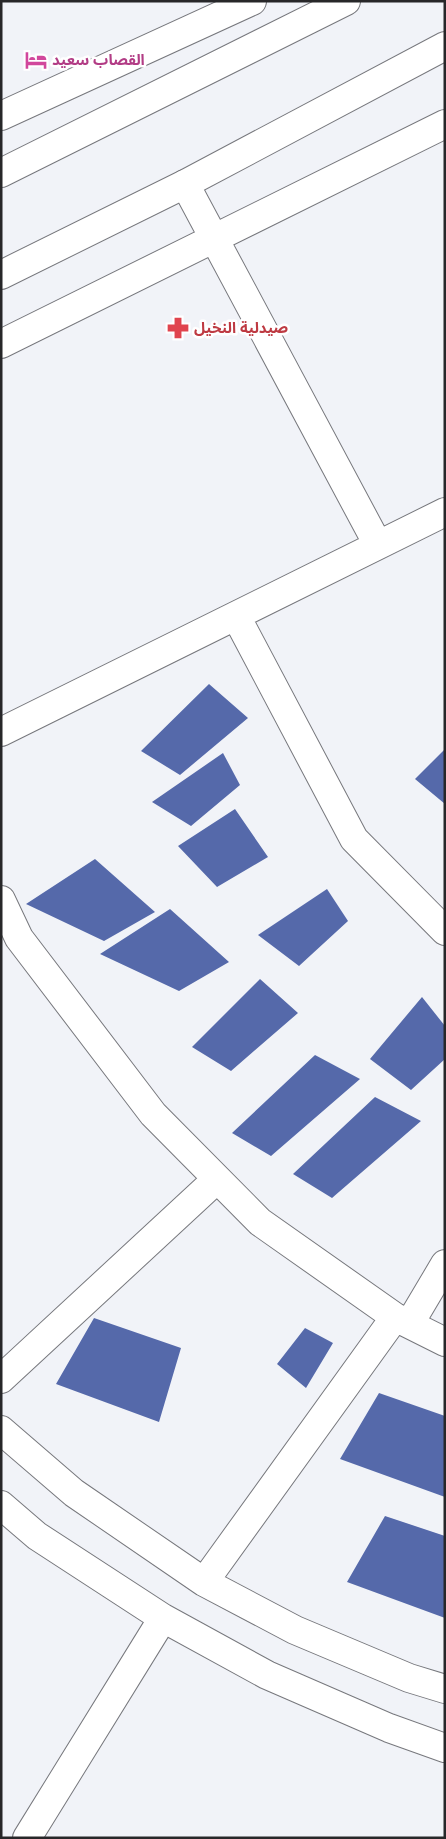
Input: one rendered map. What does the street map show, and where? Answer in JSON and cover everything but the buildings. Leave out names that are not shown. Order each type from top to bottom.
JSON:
[{"type":"main road","points":[[1,116],[252,1]]},
{"type":"main road","points":[[1,173],[346,1]]},
{"type":"main road","points":[[1,275],[185,184],[445,46]]},
{"type":"main road","points":[[1,344],[445,124]]},
{"type":"main road","points":[[185,184],[378,545]]},
{"type":"main road","points":[[1,732],[445,512]]},
{"type":"main road","points":[[236,616],[354,839],[445,930]]},
{"type":"main road","points":[[1,900],[19,938],[153,1114],[260,1222],[403,1320],[445,1342]]},
{"type":"main road","points":[[1,1379],[217,1179]]},
{"type":"main road","points":[[204,1582],[445,1264]]},
{"type":"main road","points":[[1,1430],[74,1493],[204,1582],[295,1630],[409,1678],[445,1689]]},
{"type":"main road","points":[[1,1505],[37,1536],[163,1618],[267,1675],[388,1728],[445,1748]]},
{"type":"main road","points":[[27,1838],[163,1618]]},
{"type":"place","name":"القصاب سعيد","points":[[36,60]]},
{"type":"place","name":"صيدلية النخيل","points":[[178,328]]}]
